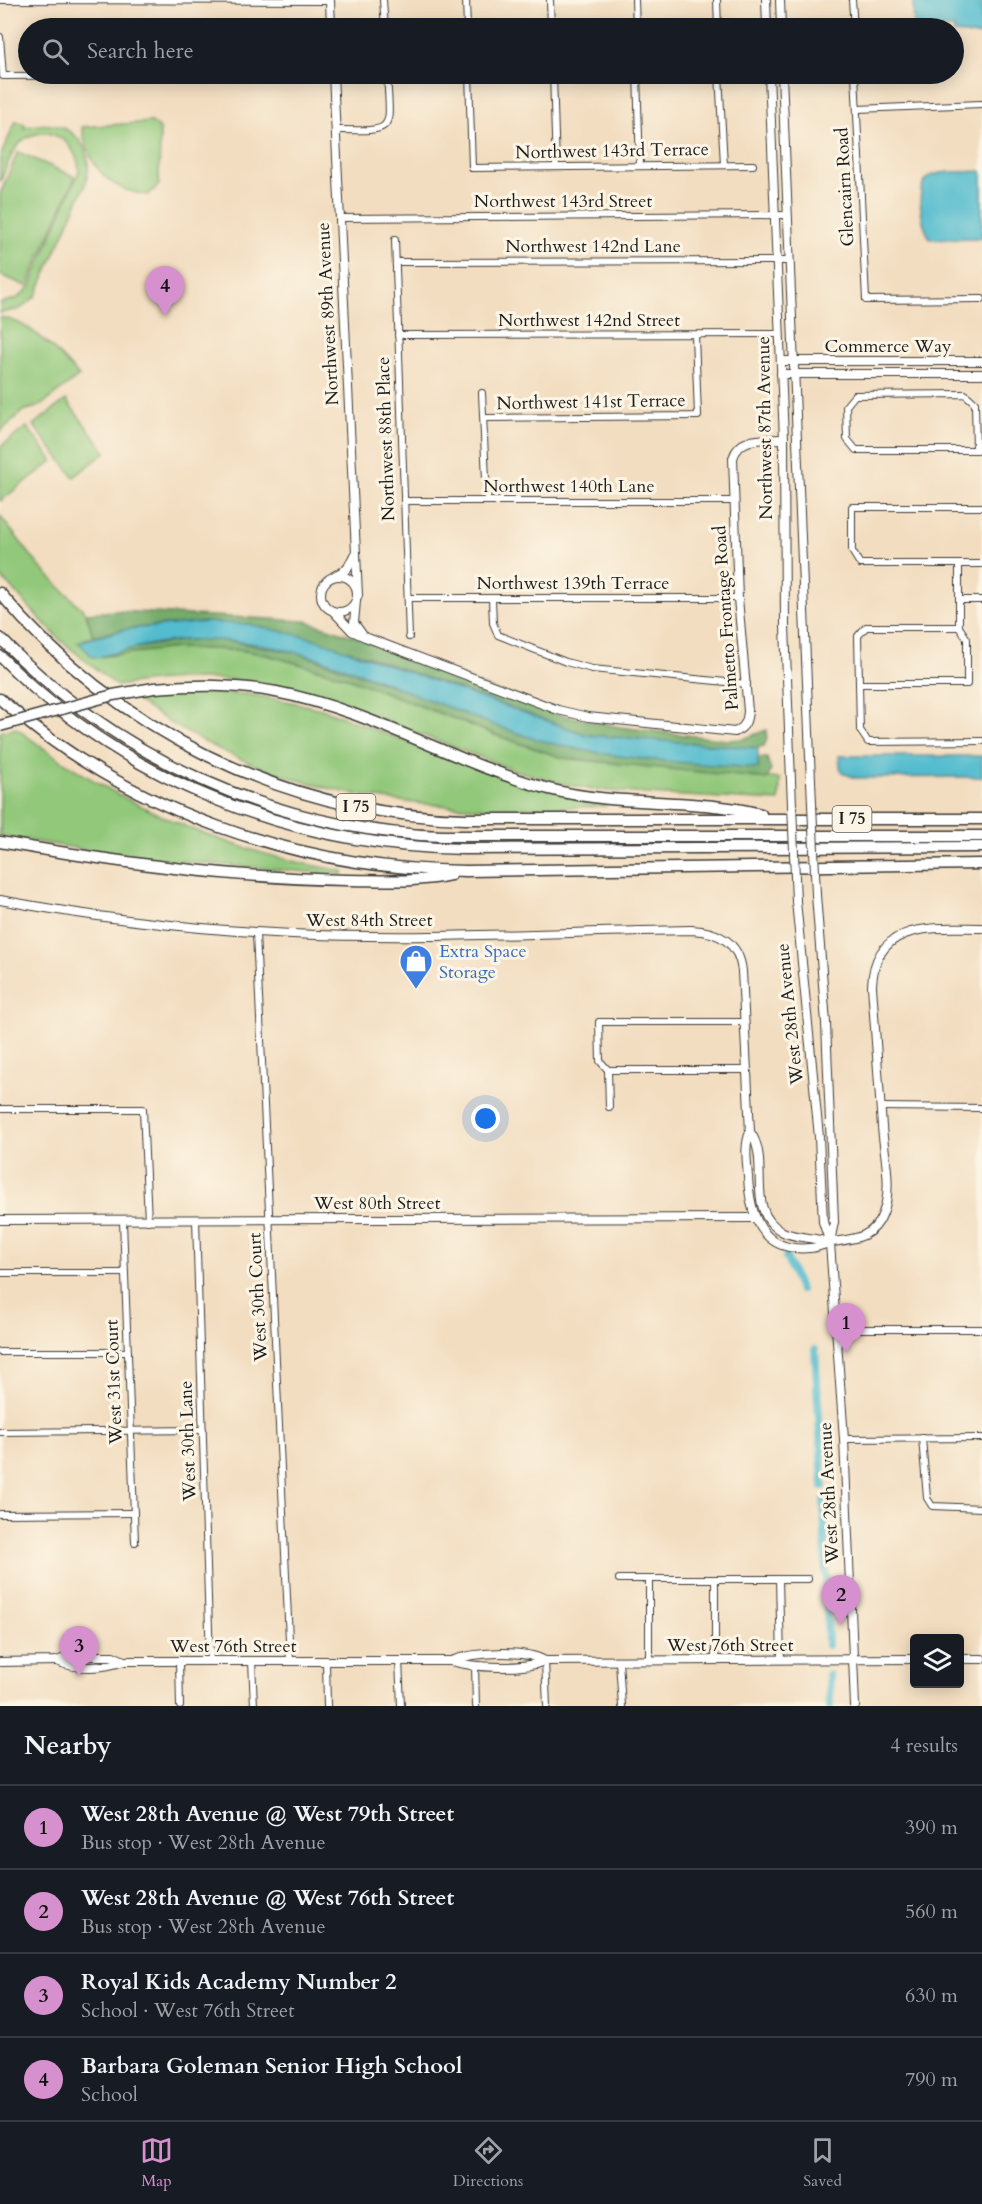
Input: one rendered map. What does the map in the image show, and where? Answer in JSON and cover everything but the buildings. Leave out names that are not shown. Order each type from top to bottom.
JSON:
[{"type":"highway","name":"I 75","points":[[0,593],[70,665],[145,722],[212,759],[303,794],[371,810],[447,819],[982,819]]},
{"type":"highway","points":[[0,638],[64,698],[132,745],[180,771],[227,792],[313,819],[373,830],[442,836],[982,836]]},
{"type":"highway","points":[[0,656],[72,719],[152,771],[252,814],[345,838],[392,845],[464,849],[982,847]]},
{"type":"highway","points":[[0,726],[113,695],[154,688],[237,686],[276,692],[316,702],[494,771],[550,789],[630,801],[731,807],[778,818]]},
{"type":"highway","points":[[0,699],[49,739],[86,764],[146,796],[210,823],[268,843],[334,858],[391,867],[466,872],[982,864]]},
{"type":"highway","points":[[0,842],[146,864],[296,878],[429,880],[466,872]]},
{"type":"main road","points":[[766,0],[767,18]]},
{"type":"main road","points":[[780,0],[781,18]]},
{"type":"main road","name":"Northwest 87th Avenue","points":[[769,84],[784,439],[785,626],[791,781]]},
{"type":"main road","name":"Northwest 87th Avenue","points":[[782,84],[811,781]]},
{"type":"main road","points":[[784,439],[791,452],[799,495]]},
{"type":"main road","name":"West 28th Avenue","points":[[791,781],[796,901],[819,1137],[823,1222],[830,1243]]},
{"type":"main road","name":"West 28th Avenue","points":[[811,781],[816,895],[826,1023],[834,1222],[830,1243],[834,1329],[844,1439],[855,1706]]},
{"type":"street","points":[[0,0],[330,1],[331,18]]},
{"type":"street","points":[[383,0],[384,18]]},
{"type":"street","points":[[466,0],[467,18]]},
{"type":"street","points":[[550,0],[551,18]]},
{"type":"street","points":[[635,0],[636,18]]},
{"type":"street","points":[[717,0],[718,18]]},
{"type":"street","points":[[852,0],[853,18]]},
{"type":"street","points":[[0,37],[3,76],[18,76]]},
{"type":"street","name":"Northwest 89th Avenue","points":[[334,84],[357,598]]},
{"type":"street","points":[[336,130],[379,130],[385,126],[389,118],[387,84]]},
{"type":"street","name":"Northwest 143rd Terrace","points":[[469,84],[472,168],[753,165]]},
{"type":"street","points":[[553,84],[556,167]]},
{"type":"street","points":[[637,84],[640,166]]},
{"type":"street","points":[[720,84],[724,165]]},
{"type":"street","name":"Glencairn Road","points":[[856,84],[866,300],[982,299]]},
{"type":"street","points":[[857,109],[981,104]]},
{"type":"street","name":"Northwest 143rd Street","points":[[339,218],[788,215]]},
{"type":"street","name":"Northwest 88th Place","points":[[395,240],[409,637]]},
{"type":"street","name":"Northwest 142nd Lane","points":[[396,262],[790,261]]},
{"type":"street","name":"Northwest 142nd Street","points":[[398,335],[780,334]]},
{"type":"street","name":"Northwest 141st Terrace","points":[[484,418],[698,416],[695,335]]},
{"type":"street","name":"Commerce Way","points":[[781,361],[982,361]]},
{"type":"street","name":"Commerce Way","points":[[781,374],[982,374]]},
{"type":"street","points":[[482,393],[487,501]]},
{"type":"street","points":[[965,394],[975,403],[979,450],[856,450],[847,439],[846,406],[855,395],[965,394]]},
{"type":"street","name":"Palmetto Frontage Road","points":[[333,612],[352,631],[365,637],[558,710],[598,718],[735,732],[743,728],[748,720],[747,684],[738,598],[733,458],[736,449],[749,441],[784,439]]},
{"type":"street","name":"Northwest 140th Lane","points":[[404,501],[734,501]]},
{"type":"street","points":[[982,507],[852,507],[855,559],[860,564],[982,564]]},
{"type":"street","points":[[355,554],[346,569],[322,586],[320,597],[325,606],[333,612],[349,610],[357,598]]},
{"type":"street","points":[[859,684],[967,684],[967,639],[959,627],[959,564]]},
{"type":"street","points":[[334,576],[350,579],[357,598],[354,623],[365,637]]},
{"type":"street","name":"Northwest 139th Terrace","points":[[408,598],[738,598]]},
{"type":"street","points":[[492,599],[493,623],[498,635],[566,662],[622,673],[747,684]]},
{"type":"street","points":[[959,600],[982,600]]},
{"type":"street","points":[[959,627],[866,627],[860,631],[858,636],[860,730],[868,742],[982,741]]},
{"type":"street","name":"West 84th Street","points":[[0,900],[133,921],[256,933],[383,936],[702,930],[722,937],[734,948],[742,965],[745,1022]]},
{"type":"street","points":[[609,1107],[608,1070],[600,1061],[600,1023],[745,1022],[750,1132],[746,1141],[748,1192],[754,1218],[764,1233],[784,1245],[811,1248],[863,1238],[876,1226],[883,1214],[886,1176],[873,981],[880,955],[895,939],[918,929],[982,928]]},
{"type":"street","name":"West 30th Court","points":[[256,933],[290,1661]]},
{"type":"street","points":[[608,1070],[747,1070]]},
{"type":"street","points":[[881,1107],[982,1108]]},
{"type":"street","points":[[0,1109],[143,1109],[148,1221]]},
{"type":"street","points":[[750,1132],[757,1141],[760,1199],[768,1218],[788,1234],[811,1236],[830,1243]]},
{"type":"street","name":"West 80th Street","points":[[0,1220],[754,1218]]},
{"type":"street","name":"West 30th Lane","points":[[196,1220],[210,1661]]},
{"type":"street","name":"West 31st Court","points":[[123,1221],[135,1542]]},
{"type":"street","points":[[0,1273],[125,1273]]},
{"type":"street","points":[[834,1329],[982,1329]]},
{"type":"street","points":[[0,1352],[128,1352]]},
{"type":"street","points":[[0,1432],[203,1430]]},
{"type":"street","points":[[922,1437],[927,1498],[932,1506],[982,1508]]},
{"type":"street","points":[[844,1439],[982,1437]]},
{"type":"street","points":[[0,1514],[134,1513]]},
{"type":"street","points":[[619,1580],[808,1580]]},
{"type":"street","points":[[649,1580],[649,1661]]},
{"type":"street","points":[[715,1580],[715,1661]]},
{"type":"street","points":[[779,1580],[781,1660]]},
{"type":"street","name":"West 76th Street","points":[[451,1661],[467,1654],[534,1655],[545,1661]]},
{"type":"street","name":"West 76th Street","points":[[0,1662],[57,1661],[69,1656],[113,1656],[124,1661],[179,1662],[451,1661],[475,1666],[534,1665],[545,1661],[910,1659]]},
{"type":"street","points":[[964,1659],[982,1659]]},
{"type":"street","points":[[399,1660],[401,1706]]},
{"type":"street","points":[[252,1661],[254,1706]]},
{"type":"street","points":[[326,1661],[327,1706]]},
{"type":"street","points":[[545,1661],[547,1706]]},
{"type":"street","points":[[619,1661],[622,1706]]},
{"type":"street","points":[[179,1662],[180,1706]]},
{"type":"street","points":[[475,1666],[476,1706]]},
{"type":"green space","points":[[16,121],[25,124],[24,128],[53,125],[65,129],[83,145],[88,170],[85,185],[36,296],[20,309],[0,313],[0,303],[16,299],[29,288],[79,171],[73,151],[67,143],[51,134],[41,133],[32,135],[18,145],[0,182],[0,157]]},
{"type":"green space","points":[[152,122],[160,129],[159,185],[148,195],[122,188],[102,174],[89,153],[82,127]]},
{"type":"green space","points":[[18,152],[75,177],[27,286],[0,275],[0,194]]},
{"type":"green space","points":[[0,317],[12,320],[34,332],[79,376],[40,406],[23,411],[0,432]]},
{"type":"green space","points":[[66,400],[106,452],[74,477],[33,425]]},
{"type":"green space","points":[[27,427],[53,461],[0,501],[0,447]]},
{"type":"green space","points":[[0,516],[40,567],[86,613],[93,636],[78,642],[131,652],[176,648],[240,650],[267,655],[343,676],[501,737],[563,758],[780,779],[779,801],[648,794],[588,789],[561,783],[517,771],[314,694],[265,683],[192,679],[117,686],[59,639],[0,576]]},
{"type":"green space","points":[[116,611],[306,621],[359,638],[553,713],[620,727],[728,740],[743,739],[766,730],[767,739],[764,746],[750,749],[587,735],[363,655],[248,624],[165,625],[126,629],[93,636],[86,613]]},
{"type":"green space","points":[[186,640],[222,640],[295,652],[576,749],[757,768],[758,758],[767,758],[771,770],[767,779],[563,758],[501,737],[343,676],[240,650],[176,648],[98,657],[133,648]]},
{"type":"green space","points":[[176,692],[247,694],[325,710],[464,764],[606,804],[606,806],[541,808],[418,803],[359,795],[301,781],[244,761],[188,733],[133,698]]},
{"type":"green space","points":[[16,728],[90,778],[170,820],[255,851],[343,871],[343,875],[132,857],[0,836],[0,732]]},
{"type":"water","points":[[913,0],[982,0],[982,36],[964,34],[964,18],[914,18]]},
{"type":"water","points":[[982,171],[982,238],[930,239],[924,225],[920,197],[925,181],[934,174]]},
{"type":"water","points":[[206,622],[248,624],[312,638],[587,735],[758,748],[758,768],[642,759],[556,744],[487,723],[361,673],[276,648],[232,641],[187,640],[153,644],[93,657],[78,642],[126,629]]},
{"type":"water","points":[[839,756],[982,756],[982,777],[855,778],[841,772]]},
{"type":"waterway","points":[[786,1257],[800,1290]]},
{"type":"waterway","points":[[815,1350],[823,1486]]},
{"type":"waterway","points":[[824,1501],[828,1645]]},
{"type":"waterway","points":[[829,1675],[830,1706]]},
{"type":"place","name":"Barbara Goleman Senior High School","points":[[165,316]]},
{"type":"place","name":"Extra Space Storage","points":[[416,990]]},
{"type":"place","name":"West 28th Avenue @ West 79th Street","points":[[846,1353]]},
{"type":"place","name":"West 28th Avenue @ West 76th Street","points":[[841,1625]]},
{"type":"place","name":"Royal Kids Academy Number 2","points":[[79,1676]]}]
